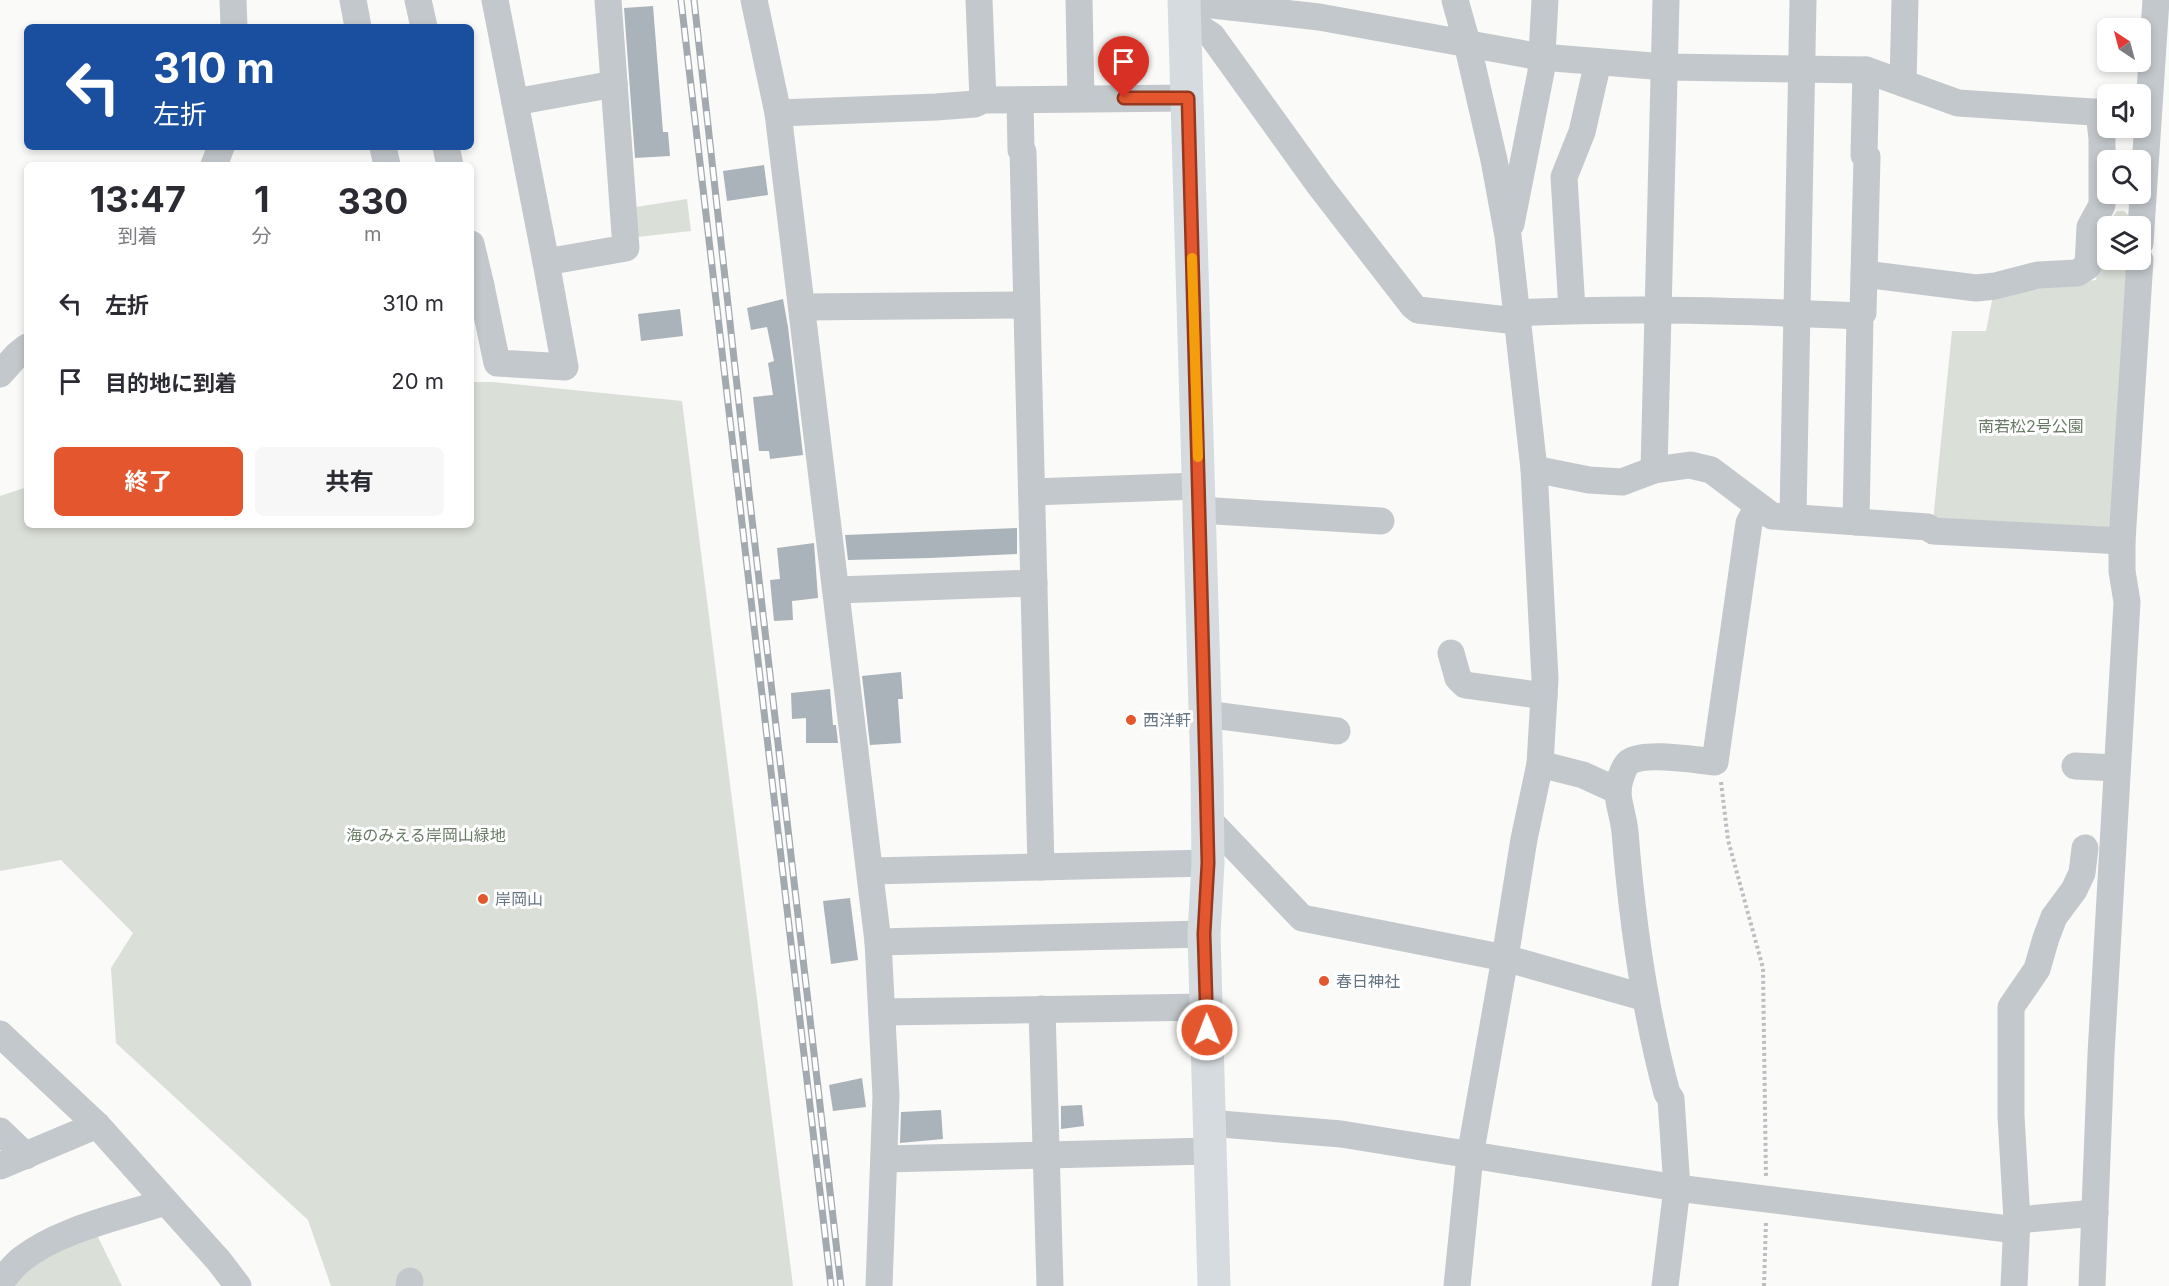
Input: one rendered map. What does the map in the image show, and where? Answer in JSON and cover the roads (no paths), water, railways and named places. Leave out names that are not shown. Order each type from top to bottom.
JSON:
[{"type":"main road","points":[[1185,6],[1205,714],[1208,863],[1204,934],[1214,1286]]},
{"type":"street","points":[[233,0],[234,24]]},
{"type":"street","points":[[353,0],[357,24]]},
{"type":"street","points":[[418,0],[423,24]]},
{"type":"street","points":[[474,270],[476,287],[497,363],[565,367],[495,0]]},
{"type":"street","points":[[546,262],[626,248],[608,0]]},
{"type":"street","points":[[754,0],[778,113],[878,942],[886,1096],[879,1286]]},
{"type":"street","points":[[979,0],[983,100]]},
{"type":"street","points":[[1079,0],[1081,98]]},
{"type":"street","points":[[1455,0],[1494,160],[1508,236],[1533,469],[1545,678],[1540,764],[1524,839],[1470,1156],[1458,1286]]},
{"type":"street","points":[[1508,236],[1541,72],[1545,0]]},
{"type":"street","points":[[1654,470],[1666,0]]},
{"type":"street","points":[[1793,516],[1803,0]]},
{"type":"street","points":[[1903,83],[1905,0]]},
{"type":"street","points":[[2147,84],[2156,0]]},
{"type":"street","points":[[1185,6],[1320,8],[1467,43],[1541,57],[1665,68],[1866,70],[1958,103],[2097,113]]},
{"type":"street","points":[[1185,6],[1212,36],[1320,186],[1413,306],[1418,309],[1516,317],[1572,310],[1860,316]]},
{"type":"street","points":[[1572,310],[1564,177],[1582,132],[1598,62]]},
{"type":"street","points":[[1856,522],[1860,316],[1863,313],[1867,157],[1864,154],[1866,70]]},
{"type":"street","points":[[515,102],[614,84]]},
{"type":"street","points":[[778,113],[936,107],[975,104],[983,100],[1188,98]]},
{"type":"street","points":[[1020,100],[1041,867]]},
{"type":"street","points":[[1864,274],[1976,288],[1995,286],[2038,275],[2077,273],[2088,266],[2090,227],[2102,205],[2102,138]]},
{"type":"street","points":[[2142,216],[2144,138]]},
{"type":"street","points":[[2102,205],[2143,205]]},
{"type":"street","points":[[2092,1286],[2112,849],[2127,602],[2122,571],[2122,541],[2138,270]]},
{"type":"street","points":[[802,307],[1026,305]]},
{"type":"street","points":[[0,374],[24,349]]},
{"type":"street","points":[[1533,469],[1589,480],[1622,483],[1654,470],[1690,465],[1711,470],[1772,516],[1928,527],[1933,531],[2122,541]]},
{"type":"street","points":[[1032,492],[1199,498],[1381,521]]},
{"type":"street","points":[[1665,1286],[1677,1188],[1671,1099],[1667,1093],[1655,1049],[1646,998],[1630,889],[1624,818],[1618,791],[1624,769],[1630,762],[1653,756],[1715,762],[1749,523],[1758,506]]},
{"type":"street","points":[[837,590],[1034,583]]},
{"type":"street","points":[[1451,654],[1458,678],[1465,685],[1544,696]]},
{"type":"street","points":[[1205,714],[1337,731]]},
{"type":"street","points":[[1540,764],[1583,775],[1618,791]]},
{"type":"street","points":[[2075,766],[2117,768]]},
{"type":"street","points":[[1207,818],[1302,918],[1505,958],[1646,998]]},
{"type":"street","points":[[2014,1286],[2017,1225],[2011,1116],[2011,1007],[2037,969],[2054,917],[2074,890],[2082,873],[2077,849],[2112,849]]},
{"type":"street","points":[[870,871],[1208,863]]},
{"type":"street","points":[[878,942],[1204,934]]},
{"type":"street","points":[[882,1012],[1206,1007]]},
{"type":"street","points":[[1042,1010],[1050,1286]]},
{"type":"street","points":[[0,1034],[97,1125],[219,1261],[234,1285]]},
{"type":"street","points":[[0,1166],[97,1125]]},
{"type":"street","points":[[0,1131],[26,1156]]},
{"type":"street","points":[[884,1159],[1046,1155],[1210,1137],[1341,1134],[1677,1188],[1766,1199],[2017,1225],[2095,1213]]},
{"type":"street","points":[[0,1283],[21,1260],[46,1244],[94,1225],[165,1202]]},
{"type":"railway","points":[[681,0],[831,1286]]},
{"type":"railway","points":[[694,0],[841,1286]]},
{"type":"place","name":"西洋軒","points":[[1131,720]]},
{"type":"place","name":"岸岡山","points":[[483,899]]},
{"type":"place","name":"春日神社","points":[[1324,981]]},
{"type":"park label","name":"南若松2号公園","points":[[2031,426]]},
{"type":"park label","name":"海のみえる岸岡山緑地","points":[[426,835]]}]
